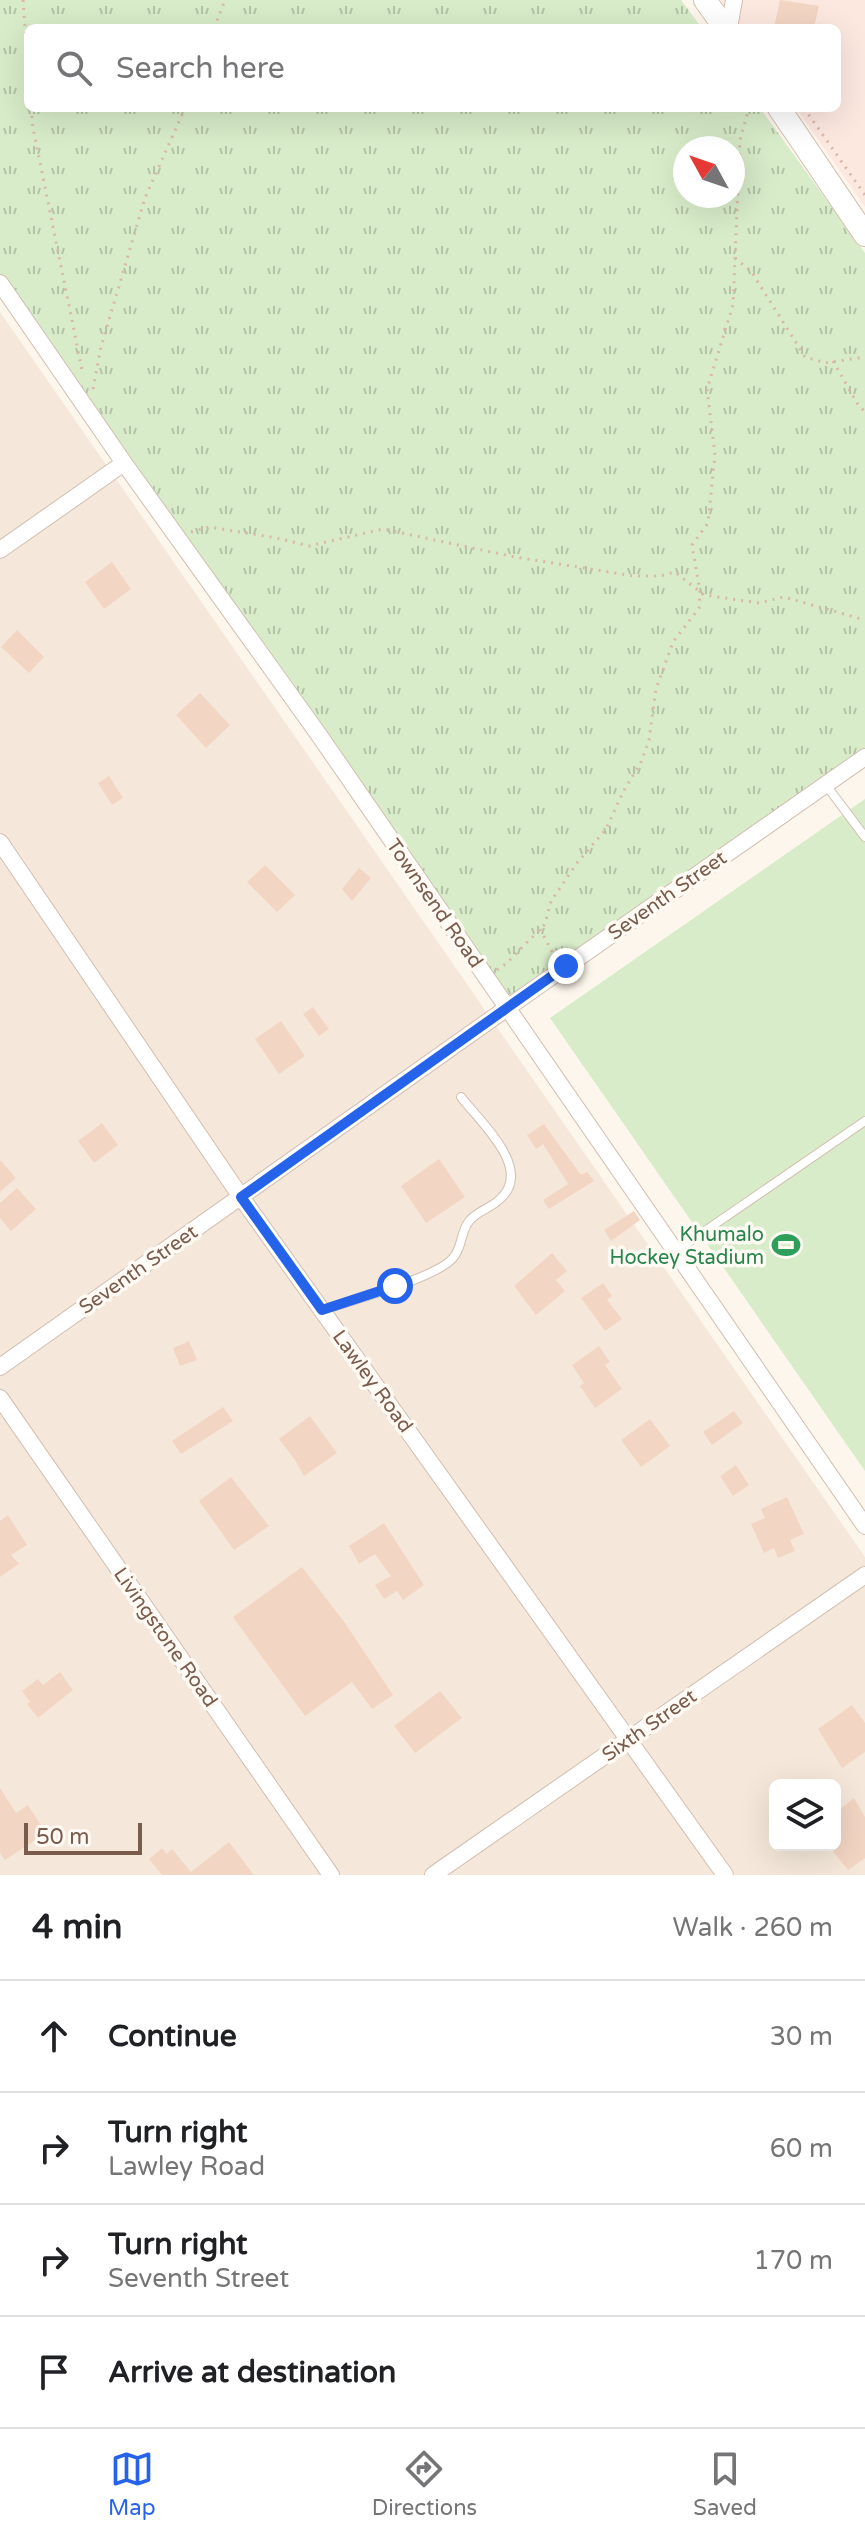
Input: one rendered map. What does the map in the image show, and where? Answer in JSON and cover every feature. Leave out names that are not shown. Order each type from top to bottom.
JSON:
[{"type":"main road","points":[[705,0],[724,24]]},
{"type":"main road","points":[[782,112],[865,235]]},
{"type":"street","points":[[728,24],[734,0]]},
{"type":"street","name":"Townsend Road","points":[[0,283],[176,537],[319,735],[865,1526]]},
{"type":"street","points":[[0,550],[124,463]]},
{"type":"street","name":"Seventh Street","points":[[0,1367],[865,757]]},
{"type":"street","name":"Lawley Road","points":[[0,842],[241,1197],[725,1875]]},
{"type":"street","name":"Livingstone Road","points":[[0,1398],[331,1875]]},
{"type":"street","name":"Sixth Street","points":[[433,1875],[865,1575]]},
{"type":"lane","points":[[826,784],[865,837]]},
{"type":"lane","points":[[322,1310],[442,1268],[457,1252],[467,1223],[502,1198],[512,1181],[511,1164],[503,1149],[461,1097]]},
{"type":"lane","points":[[675,1252],[865,1121]]},
{"type":"path","points":[[23,0],[25,24]]},
{"type":"path","points":[[216,24],[225,0]]},
{"type":"path","points":[[31,112],[88,412]]},
{"type":"path","points":[[88,412],[101,347],[145,198],[183,112]]},
{"type":"path","points":[[486,978],[507,963],[545,924],[551,901],[577,863],[606,829],[649,740],[656,689],[673,642],[699,608],[700,592],[692,545],[708,523],[715,455],[707,389],[733,305],[740,140],[748,112]]},
{"type":"path","points":[[807,112],[865,195]]},
{"type":"path","points":[[735,258],[751,271],[805,357],[825,363],[865,357]]},
{"type":"path","points":[[833,361],[865,412]]},
{"type":"path","points":[[176,537],[209,527],[309,546],[383,529],[515,557],[634,576],[660,576],[675,572],[704,595],[759,603],[784,597],[865,620]]},
{"type":"path","points":[[540,929],[554,956],[566,966]]},
{"type":"shaded area","points":[[721,0],[865,0],[865,207],[799,112],[841,112],[841,24],[738,24]]},
{"type":"shaded area","points":[[0,312],[865,1557],[865,1875],[0,1875]]},
{"type":"green space","points":[[0,0],[681,0],[699,24],[24,24],[24,112],[763,112],[865,253],[865,759],[507,1008],[0,277]]},
{"type":"green space","name":"Khumalo Hockey Stadium","points":[[865,799],[865,1471],[550,1018]]},
{"type":"building","points":[[780,0],[819,6],[815,24],[775,24]]},
{"type":"building","points":[[112,562],[131,589],[104,609],[85,582]]},
{"type":"building","points":[[17,630],[44,657],[29,673],[1,647]]},
{"type":"building","points":[[200,693],[230,725],[206,748],[176,715]]},
{"type":"building","points":[[109,776],[123,798],[112,805],[98,783]]},
{"type":"building","points":[[265,865],[295,895],[277,912],[247,882]]},
{"type":"building","points":[[359,868],[371,878],[352,901],[342,889]]},
{"type":"building","points":[[313,1007],[329,1029],[319,1036],[303,1014]]},
{"type":"building","points":[[281,1021],[305,1056],[279,1074],[255,1039]]},
{"type":"building","points":[[102,1123],[118,1145],[94,1163],[78,1141]]},
{"type":"building","points":[[544,1124],[581,1175],[587,1172],[594,1181],[549,1209],[543,1200],[568,1184],[543,1144],[536,1149],[527,1135]]},
{"type":"building","points":[[439,1159],[465,1197],[426,1223],[401,1186]]},
{"type":"building","points":[[0,1160],[16,1178],[0,1192]]},
{"type":"building","points":[[17,1188],[36,1209],[11,1231],[0,1218],[0,1203]]},
{"type":"building","points":[[634,1211],[640,1220],[611,1241],[604,1230]]},
{"type":"building","points":[[552,1253],[567,1271],[556,1280],[565,1291],[536,1315],[514,1286]]},
{"type":"building","points":[[603,1283],[612,1296],[607,1300],[622,1319],[605,1331],[581,1298]]},
{"type":"building","points":[[189,1341],[197,1360],[180,1366],[173,1348]]},
{"type":"building","points":[[599,1346],[610,1362],[605,1365],[622,1389],[595,1408],[580,1386],[584,1383],[572,1365]]},
{"type":"building","points":[[223,1407],[233,1421],[181,1454],[172,1441]]},
{"type":"building","points":[[734,1411],[743,1423],[712,1445],[703,1432]]},
{"type":"building","points":[[310,1416],[337,1453],[304,1476],[279,1439]]},
{"type":"building","points":[[650,1419],[670,1446],[641,1467],[621,1440]]},
{"type":"building","points":[[736,1465],[749,1485],[733,1496],[720,1476]]},
{"type":"building","points":[[231,1477],[269,1526],[234,1550],[199,1501]]},
{"type":"building","points":[[787,1497],[804,1534],[790,1540],[795,1551],[778,1558],[774,1548],[764,1553],[751,1524],[765,1518],[761,1509]]},
{"type":"building","points":[[8,1515],[27,1545],[11,1555],[19,1564],[0,1577],[0,1521]]},
{"type":"building","points":[[384,1523],[424,1585],[403,1600],[397,1591],[384,1599],[375,1585],[391,1576],[375,1554],[359,1564],[349,1546]]},
{"type":"building","points":[[302,1567],[345,1623],[393,1695],[372,1709],[352,1682],[305,1716],[233,1617]]},
{"type":"building","points":[[60,1672],[73,1690],[38,1718],[22,1691],[38,1679],[43,1685]]},
{"type":"building","points":[[440,1691],[462,1718],[415,1753],[394,1726]]},
{"type":"building","points":[[852,1705],[865,1723],[865,1752],[842,1768],[818,1729]]},
{"type":"building","points":[[0,1788],[16,1813],[28,1805],[46,1833],[5,1860],[0,1853]]},
{"type":"building","points":[[854,1798],[865,1817],[865,1858],[848,1870],[833,1851],[841,1851],[841,1808]]},
{"type":"building","points":[[229,1842],[254,1875],[162,1875],[149,1859],[162,1848],[167,1854],[172,1849],[191,1872]]},
{"type":"place","name":"Khumalo Hockey Stadium","points":[[786,1245]]},
{"type":"route","points":[[395,1286],[322,1310],[241,1197],[566,966]]}]
